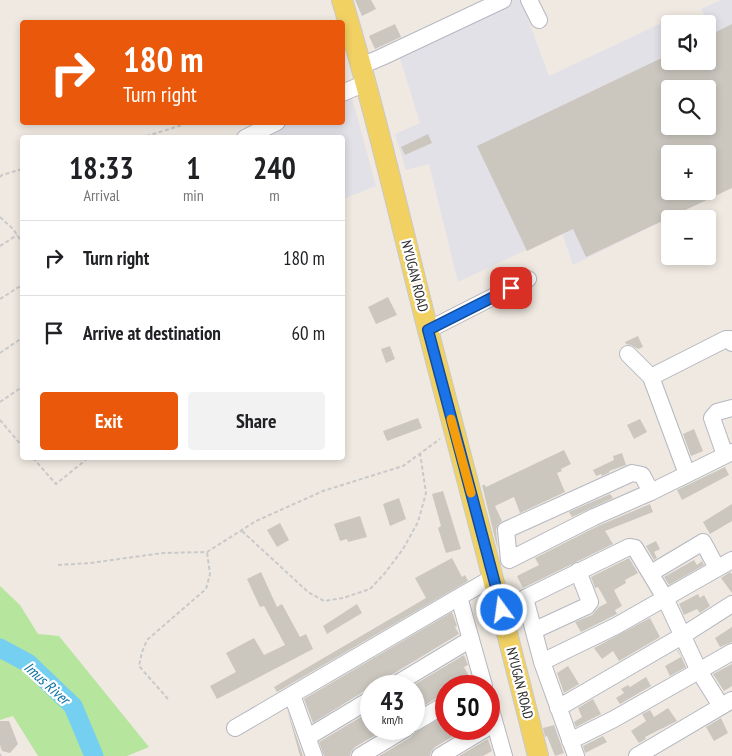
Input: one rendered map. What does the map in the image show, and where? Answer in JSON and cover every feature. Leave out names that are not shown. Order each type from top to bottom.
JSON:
[{"type":"main road","name":"NYUGAN ROAD","points":[[342,0],[364,74],[454,429],[498,569],[502,610],[538,756]]},
{"type":"street","points":[[345,90],[382,57],[503,0]]},
{"type":"street","points":[[529,0],[538,20]]},
{"type":"street","points":[[251,135],[271,125]]},
{"type":"street","points":[[428,330],[528,279]]},
{"type":"street","points":[[651,377],[726,339],[730,339],[732,343]]},
{"type":"street","points":[[628,354],[651,377],[687,474]]},
{"type":"street","points":[[235,728],[458,597],[498,569],[594,518],[652,492],[728,454],[712,418],[717,412],[732,408]]},
{"type":"street","points":[[498,569],[506,530],[632,473],[642,475],[652,492]]},
{"type":"street","points":[[651,573],[703,542],[718,568]]},
{"type":"street","points":[[502,610],[629,547],[635,548],[665,598],[699,671],[727,703],[637,756]]},
{"type":"street","points":[[542,662],[616,626],[732,560]]},
{"type":"street","points":[[535,630],[587,606],[590,602],[578,571]]},
{"type":"street","points":[[458,597],[471,639],[479,675]]},
{"type":"street","points":[[525,598],[542,662],[573,748],[614,719],[732,652]]},
{"type":"street","points":[[558,708],[682,636],[732,604]]},
{"type":"street","points":[[411,675],[471,639]]},
{"type":"street","points":[[292,695],[314,756]]},
{"type":"street","points":[[308,737],[360,706]]},
{"type":"street","points":[[360,756],[387,740]]},
{"type":"street","points":[[440,756],[466,740]]},
{"type":"street","points":[[496,740],[504,756]]},
{"type":"path","points":[[150,135],[182,125]]},
{"type":"path","points":[[0,177],[20,170]]},
{"type":"path","points":[[0,217],[20,239]]},
{"type":"path","points":[[0,246],[17,235]]},
{"type":"path","points":[[0,299],[20,286]]},
{"type":"path","points":[[0,353],[20,339]]},
{"type":"path","points":[[0,402],[20,388]]},
{"type":"path","points":[[0,420],[20,444]]},
{"type":"path","points":[[58,565],[90,563],[163,553],[207,552],[256,522],[323,491],[403,466],[454,429]]},
{"type":"path","points":[[241,530],[308,592],[324,601],[343,598],[370,589],[404,548],[418,522],[426,493],[420,452]]},
{"type":"path","points":[[35,460],[56,484],[86,460]]},
{"type":"path","points":[[168,699],[139,666],[142,652],[148,640],[206,589],[210,574],[207,552]]},
{"type":"path","points":[[0,738],[4,736]]},
{"type":"shaded area","points":[[510,0],[521,0],[549,76],[661,23],[661,70],[716,70],[716,15],[704,15],[701,9],[721,0],[732,0],[732,187],[716,195],[716,145],[661,145],[661,200],[706,200],[685,210],[661,210],[661,222],[573,265],[562,233],[458,282],[429,164],[406,170],[395,134],[420,123],[399,55]]},
{"type":"shaded area","points":[[348,83],[376,186],[345,198],[345,135],[236,135],[258,125],[345,125],[345,85]]},
{"type":"green space","points":[[0,586],[20,605],[38,634],[59,636],[149,747],[127,756],[38,756],[13,716],[0,720]]},
{"type":"building","points":[[355,0],[371,0],[376,9],[362,16]]},
{"type":"building","points":[[395,24],[401,37],[375,49],[369,36]]},
{"type":"building","points":[[732,24],[732,188],[716,196],[716,145],[661,145],[661,200],[707,200],[685,210],[661,210],[661,222],[586,257],[573,229],[527,251],[477,146],[661,58],[661,70],[716,70],[716,32]]},
{"type":"building","points":[[428,134],[432,143],[405,155],[401,147]]},
{"type":"building","points":[[388,297],[397,315],[376,324],[368,307]]},
{"type":"building","points":[[638,336],[643,347],[638,349],[626,344],[625,342]]},
{"type":"building","points":[[390,346],[395,359],[386,363],[381,349]]},
{"type":"building","points":[[418,418],[422,428],[387,441],[383,431]]},
{"type":"building","points":[[640,419],[647,432],[634,439],[627,425]]},
{"type":"building","points":[[694,429],[703,451],[691,456],[683,434]]},
{"type":"building","points":[[564,450],[571,464],[557,473],[565,492],[520,513],[514,497],[495,506],[502,521],[496,530],[498,551],[482,485],[486,487]]},
{"type":"building","points":[[622,453],[626,465],[609,471],[602,476],[601,474],[596,476],[593,470],[614,460],[613,456]]},
{"type":"building","points":[[725,467],[729,475],[682,500],[677,490]]},
{"type":"building","points":[[443,491],[461,549],[446,553],[438,528],[441,526],[432,494]]},
{"type":"building","points":[[610,494],[613,498],[572,517],[569,512]]},
{"type":"building","points":[[399,498],[406,519],[390,526],[383,504]]},
{"type":"building","points":[[650,504],[653,512],[605,531],[613,544],[523,588],[517,576],[539,565],[535,558],[598,526]]},
{"type":"building","points":[[732,504],[732,521],[710,534],[703,522]]},
{"type":"building","points":[[360,516],[367,537],[348,542],[347,539],[340,541],[334,524]]},
{"type":"building","points":[[280,523],[289,540],[277,547],[267,530]]},
{"type":"building","points":[[656,541],[660,549],[654,552],[657,558],[654,560],[646,546]]},
{"type":"building","points":[[452,558],[462,577],[465,575],[468,581],[277,692],[274,687],[426,598],[415,578]]},
{"type":"building","points":[[629,558],[638,573],[625,580],[626,583],[614,590],[622,606],[615,610],[617,614],[581,632],[575,622],[592,615],[599,607],[607,603],[598,587],[595,588],[591,577]]},
{"type":"building","points":[[694,560],[697,565],[702,561],[704,565],[669,585],[664,577]]},
{"type":"building","points":[[261,572],[277,607],[282,604],[300,637],[306,634],[313,649],[217,699],[210,686],[236,672],[226,653],[254,638],[264,655],[285,645],[264,606],[260,607],[247,579]]},
{"type":"building","points":[[730,572],[732,574],[732,593],[721,578]]},
{"type":"building","points":[[698,594],[700,598],[704,595],[710,606],[700,613],[697,609],[684,615],[679,604]]},
{"type":"building","points":[[357,604],[362,613],[327,634],[323,626]]},
{"type":"building","points":[[452,612],[457,626],[455,627],[459,634],[391,675],[360,675],[360,694],[313,723],[304,699]]},
{"type":"building","points":[[650,618],[660,637],[619,661],[613,651],[602,659],[594,648]]},
{"type":"building","points":[[732,627],[732,642],[720,647],[715,638]]},
{"type":"building","points":[[678,650],[686,667],[670,676],[665,666],[681,657]]},
{"type":"building","points":[[464,655],[468,665],[464,667],[468,675],[435,675],[435,699],[425,705],[425,678]]},
{"type":"building","points":[[732,664],[732,686],[724,691],[713,674]]},
{"type":"building","points":[[568,666],[579,684],[564,693],[557,673]]},
{"type":"building","points":[[646,677],[651,686],[620,704],[616,698],[624,693],[621,689],[628,685],[630,687]]},
{"type":"building","points":[[593,699],[601,714],[576,727],[574,722],[582,717],[578,708]]},
{"type":"building","points":[[668,708],[677,721],[645,737],[646,739],[639,743],[631,731],[646,721],[642,714],[650,710],[654,717]]},
{"type":"building","points":[[287,709],[303,756],[300,756]]},
{"type":"building","points":[[360,718],[360,740],[367,740],[355,747],[350,756],[324,756],[319,742]]},
{"type":"building","points":[[721,718],[728,733],[714,741],[706,727]]},
{"type":"building","points":[[0,721],[9,721],[18,744],[10,753],[2,751],[0,745]]},
{"type":"building","points":[[435,721],[435,740],[447,740],[435,747],[430,756],[379,756],[407,740],[425,740],[425,727]]},
{"type":"building","points":[[554,725],[564,753],[555,756],[547,736],[545,737],[543,728]]},
{"type":"building","points":[[603,736],[607,742],[585,753],[583,746]]},
{"type":"building","points":[[488,740],[492,751],[483,756],[459,756]]},
{"type":"waterway","name":"Imus River","points":[[0,648],[28,663],[73,706],[94,756]]},
{"type":"slow traffic","points":[[451,419],[471,493]]},
{"type":"route","points":[[502,610],[428,330],[511,288]]}]
